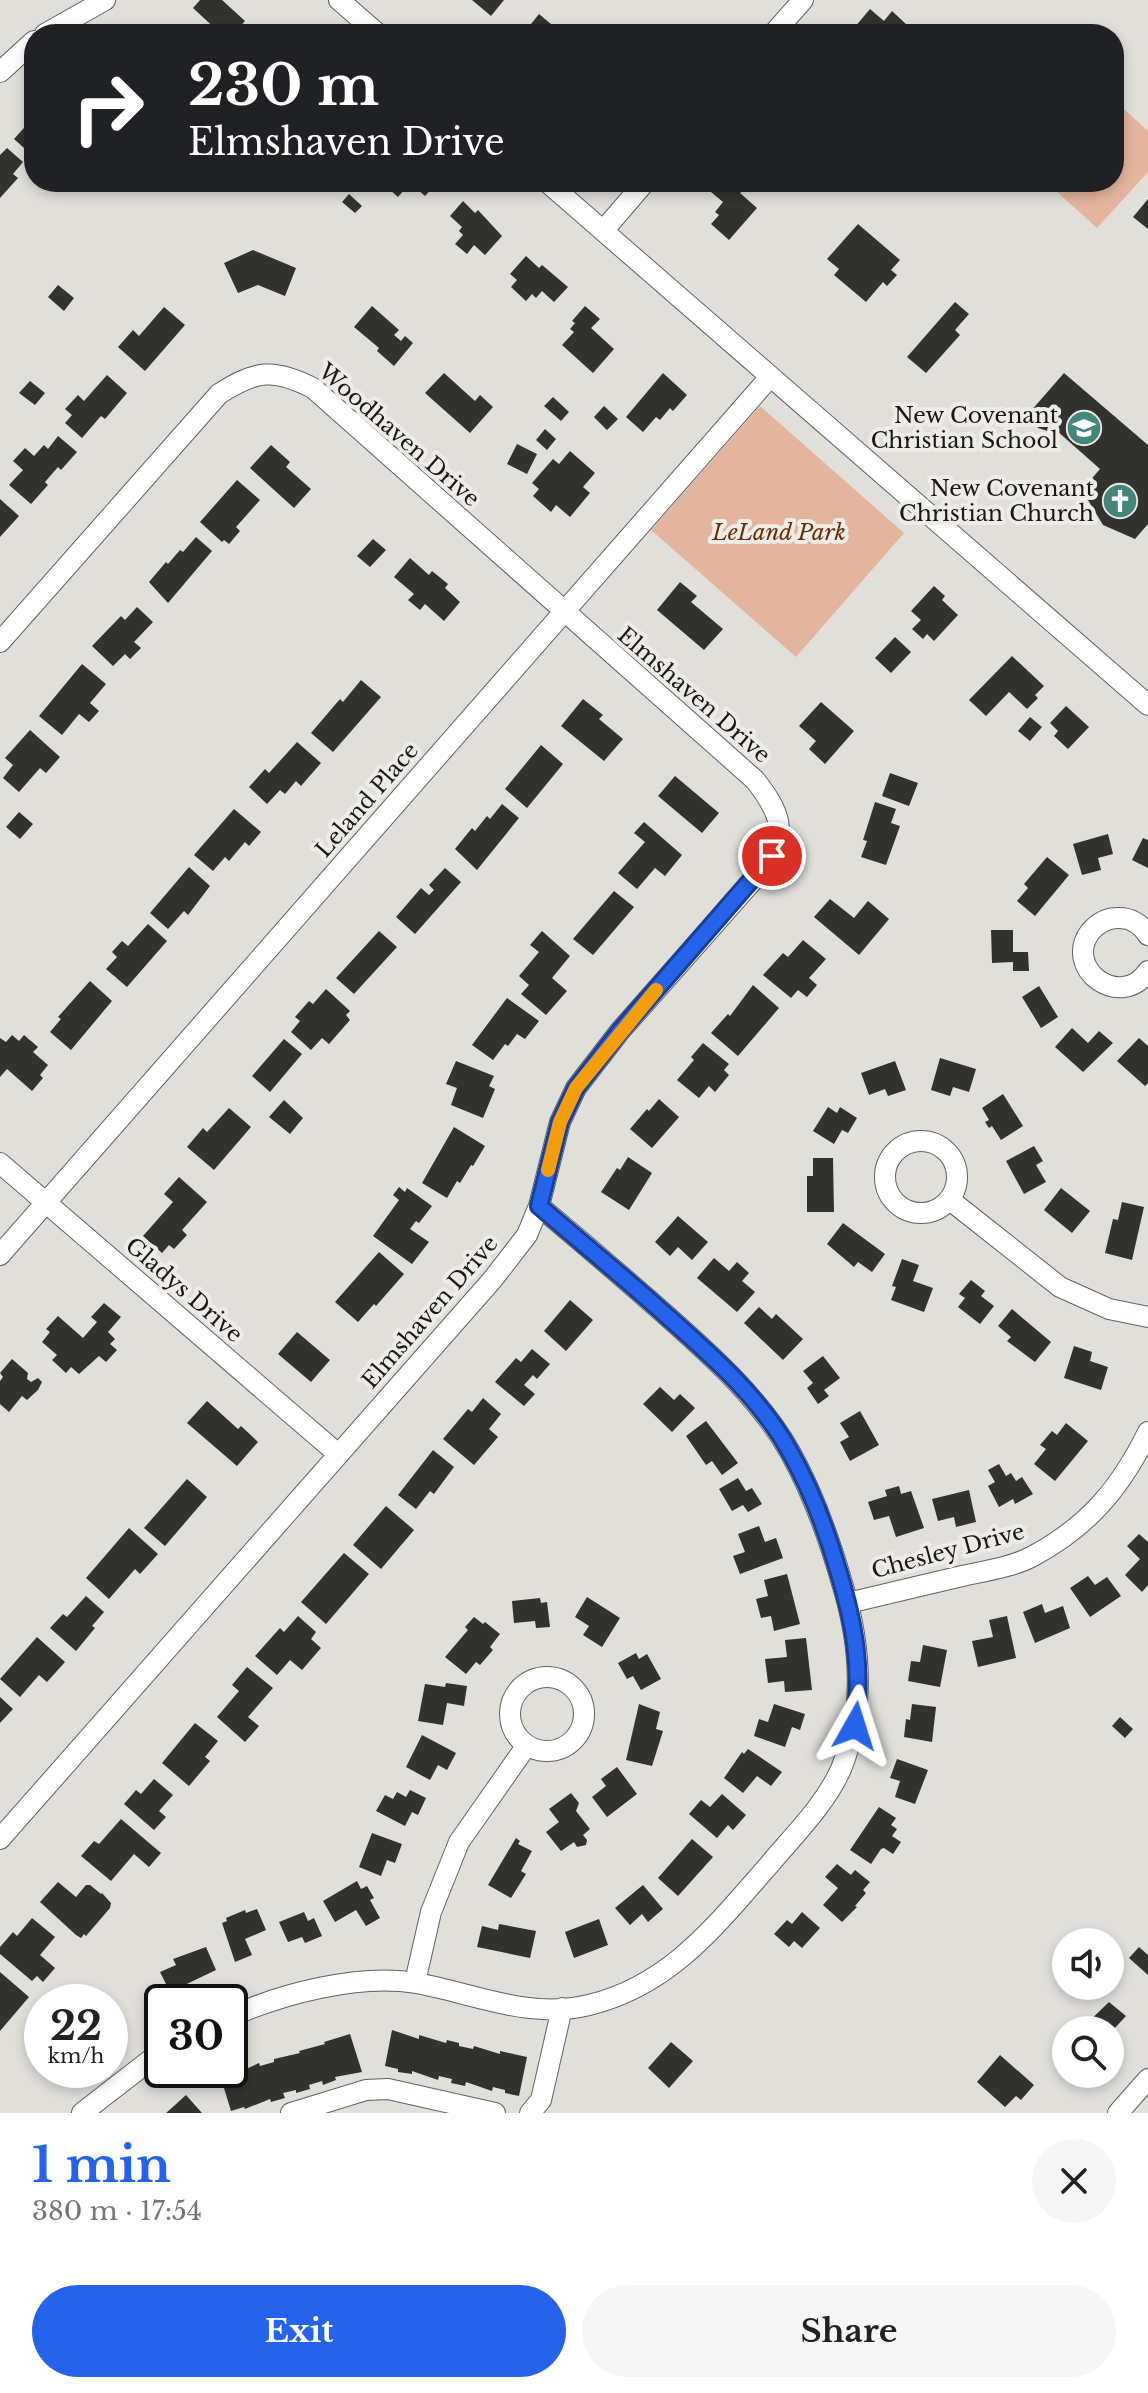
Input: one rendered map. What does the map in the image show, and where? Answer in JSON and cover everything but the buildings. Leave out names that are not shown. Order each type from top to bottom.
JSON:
[{"type":"street","points":[[63,24],[105,0]]},
{"type":"street","points":[[339,0],[367,24]]},
{"type":"street","points":[[782,24],[803,0]]},
{"type":"street","points":[[0,72],[24,50]]},
{"type":"street","points":[[558,192],[1148,705]]},
{"type":"street","points":[[603,231],[636,192]]},
{"type":"street","name":"Woodhaven Drive","points":[[0,642],[219,394],[244,378],[267,373],[292,377],[313,388],[564,613]]},
{"type":"street","name":"Leland Place","points":[[0,1255],[770,377]]},
{"type":"street","name":"Elmshaven Drive","points":[[0,1839],[493,1279],[527,1235],[539,1206],[560,1122],[576,1088],[620,1031],[764,868],[779,841],[780,826],[774,804],[755,780],[564,613]]},
{"type":"street","points":[[1147,974],[1127,987],[1104,985],[1088,970],[1084,948],[1093,928],[1113,918],[1125,918],[1137,923],[1148,935]]},
{"type":"street","name":"Gladys Drive","points":[[0,1163],[338,1454]]},
{"type":"street","points":[[950,1200],[1060,1287],[1109,1309],[1148,1317]]},
{"type":"street","points":[[248,2008],[306,1992],[369,1981],[415,1982],[522,2009],[586,2006],[612,1997],[651,1979],[686,1956],[712,1930],[825,1799],[848,1749],[859,1694],[859,1660],[848,1603],[828,1534],[789,1450],[749,1394],[690,1337],[539,1206]]},
{"type":"street","name":"Chesley Drive","points":[[848,1603],[982,1572],[1031,1557],[1072,1532],[1105,1501],[1131,1468],[1148,1432]]},
{"type":"street","points":[[415,1982],[431,1912],[459,1842],[527,1745]]},
{"type":"street","points":[[530,2113],[541,2100],[562,2008]]},
{"type":"street","points":[[82,2113],[144,2065]]},
{"type":"street","points":[[1118,2113],[1148,2079]]},
{"type":"street","points":[[291,2113],[366,2090],[388,2089],[495,2113]]},
{"type":"green space","points":[[1124,109],[1148,131],[1148,172],[1097,228],[1057,192],[1124,192]]},
{"type":"green space","name":"LeLand Park","points":[[760,406],[904,533],[796,657],[651,530]]},
{"type":"slow traffic","points":[[548,1170],[560,1122],[576,1088],[656,990]]},
{"type":"place","name":"New Covenant Christian School","points":[[1084,428]]},
{"type":"place","name":"New Covenant Christian Church","points":[[1120,501]]},
{"type":"route","points":[[772,856],[620,1031],[576,1088],[560,1122],[539,1206],[700,1346],[749,1394],[789,1450],[828,1534],[848,1603],[859,1660],[855,1726]]}]
